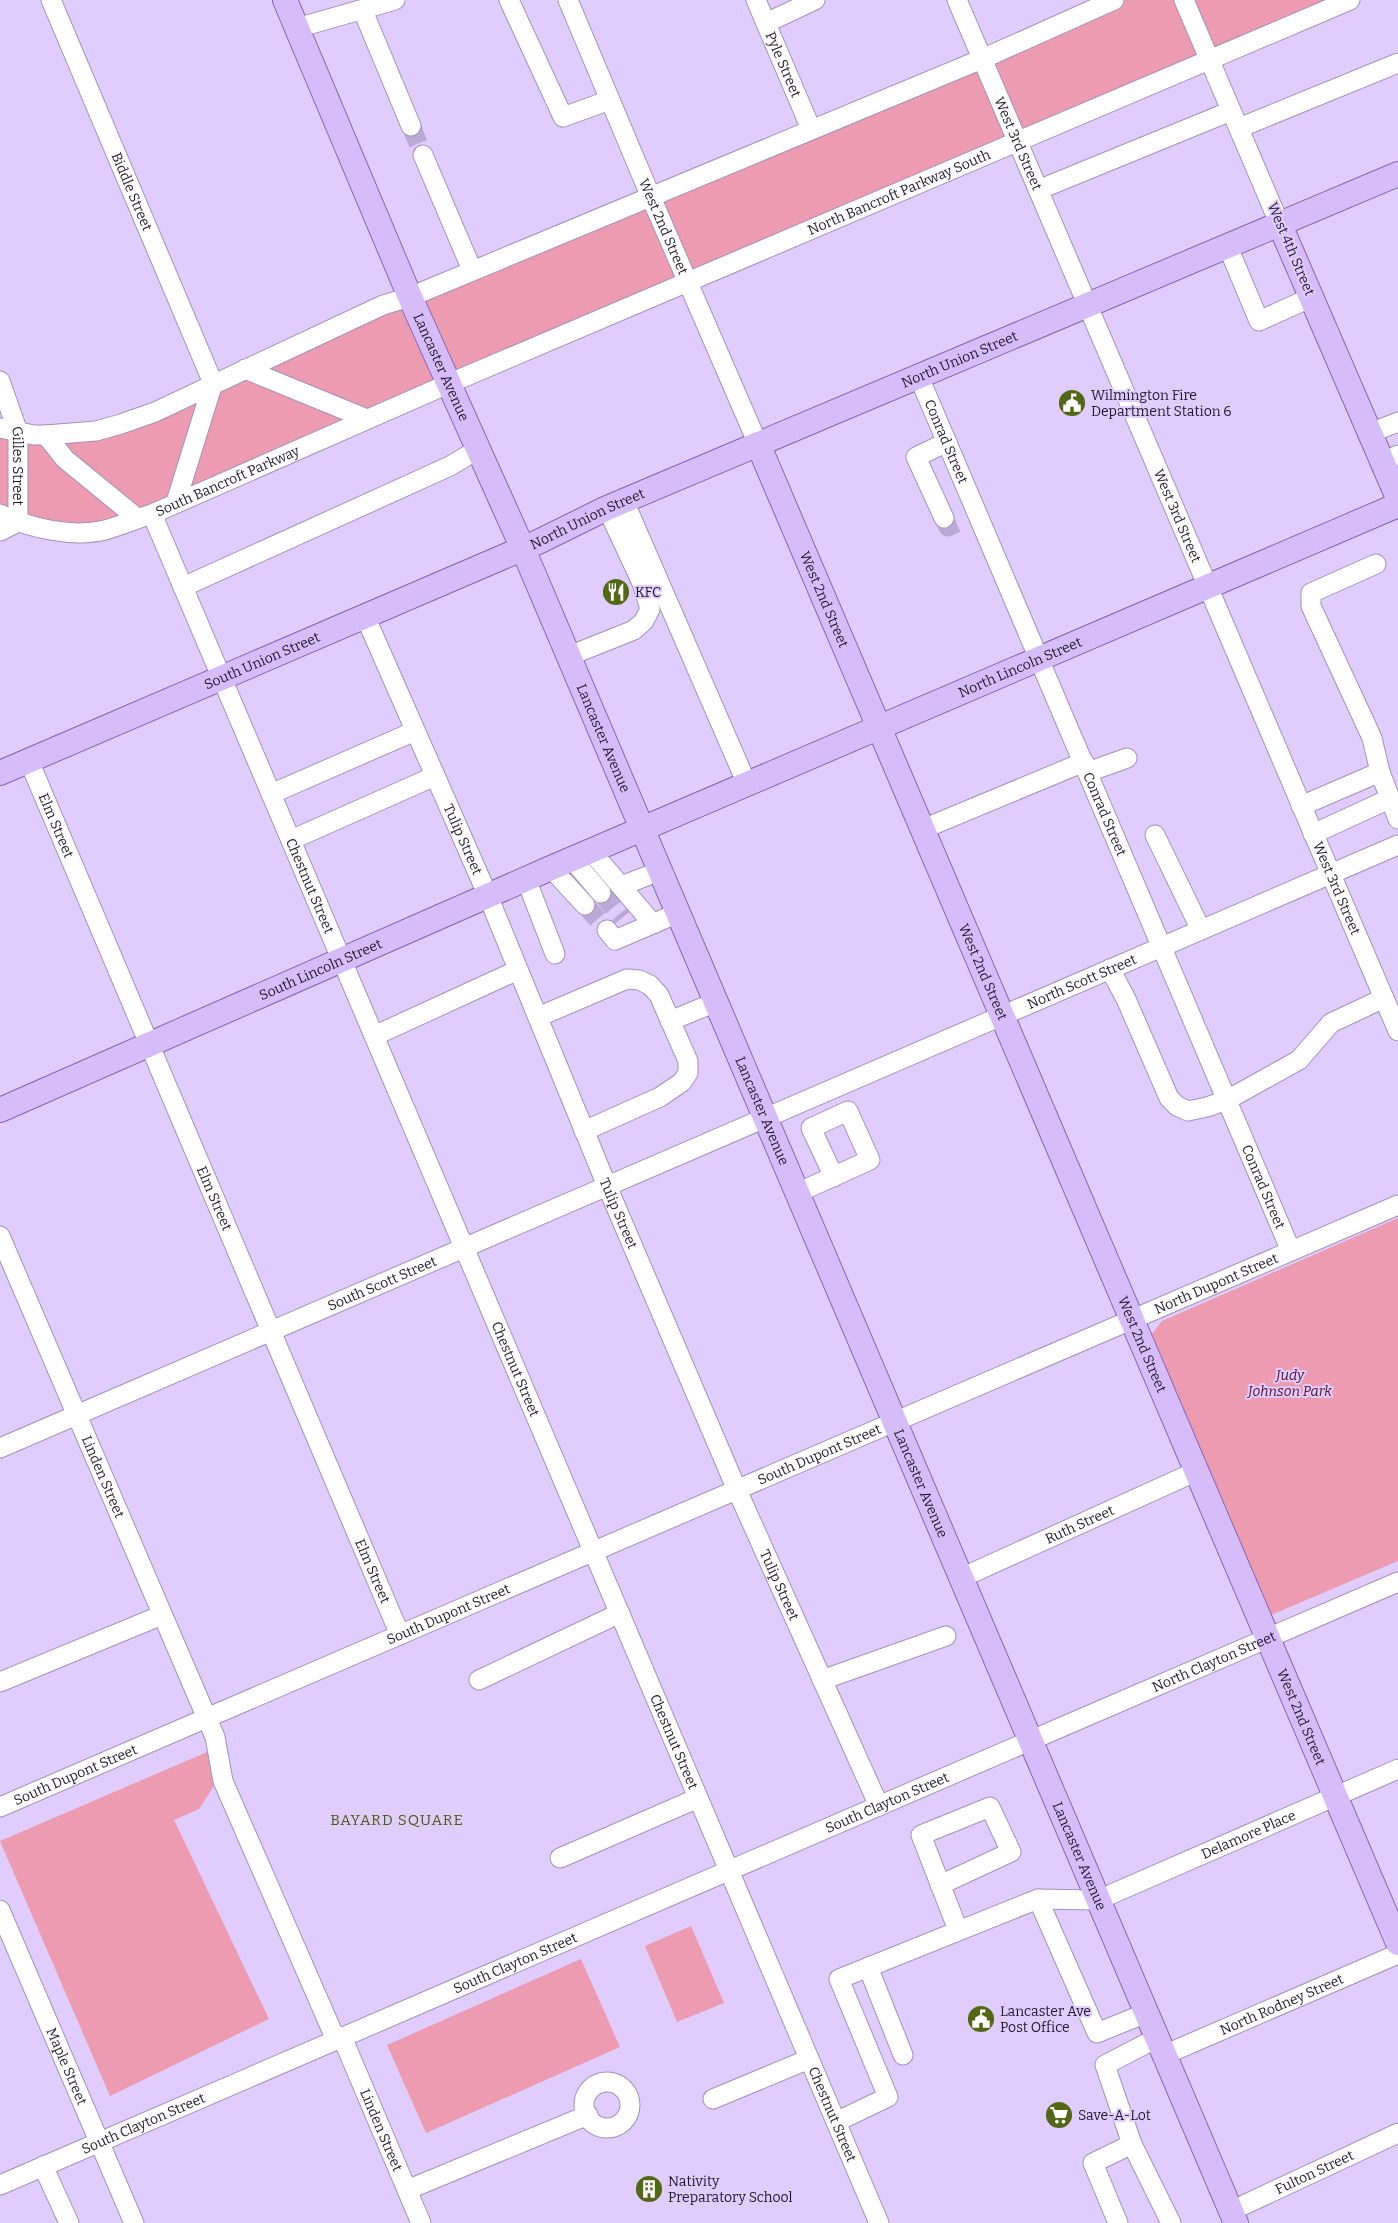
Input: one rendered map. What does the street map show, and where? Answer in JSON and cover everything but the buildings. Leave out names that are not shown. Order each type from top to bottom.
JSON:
[{"type":"main road","name":"Lancaster Avenue","points":[[285,0],[410,297],[477,450],[523,548],[1233,2217]]},
{"type":"main road","name":"North Union Street","points":[[523,548],[615,505],[1398,174]]},
{"type":"main road","name":"West 4th Street","points":[[1280,225],[1370,433],[1390,459],[1398,498]]},
{"type":"main road","name":"West 2nd Street","points":[[758,444],[1398,1943]]},
{"type":"main road","name":"North Lincoln Street","points":[[642,829],[1398,505]]},
{"type":"main road","name":"South Union Street","points":[[0,773],[523,548]]},
{"type":"main road","name":"South Lincoln Street","points":[[0,1110],[642,829]]},
{"type":"street","name":"Biddle Street","points":[[51,0],[213,383]]},
{"type":"street","points":[[297,28],[352,9],[395,0]]},
{"type":"street","points":[[509,0],[563,117],[610,100]]},
{"type":"street","name":"West 2nd Street","points":[[568,0],[758,444]]},
{"type":"street","name":"Pyle Street","points":[[756,0],[811,129]]},
{"type":"street","points":[[766,23],[815,0]]},
{"type":"street","name":"West 3rd Street","points":[[957,0],[1398,1032]]},
{"type":"street","points":[[9,430],[46,435],[96,431],[163,408],[383,305],[410,297],[650,195],[982,58],[1114,0]]},
{"type":"street","name":"West 4th Street","points":[[1184,0],[1280,225]]},
{"type":"street","name":"North Bancroft Parkway South","points":[[448,384],[1350,0]]},
{"type":"street","points":[[352,9],[411,126]]},
{"type":"street","points":[[1239,128],[1398,63]]},
{"type":"street","points":[[1038,190],[1231,111]]},
{"type":"street","points":[[423,155],[472,270]]},
{"type":"street","points":[[1228,247],[1259,322],[1312,297]]},
{"type":"street","points":[[245,369],[367,419]]},
{"type":"street","name":"Conrad Street","points":[[919,376],[947,442],[962,517],[1040,659],[1291,1251]]},
{"type":"street","name":"Gilles Street","points":[[0,381],[9,430],[18,522]]},
{"type":"street","points":[[176,502],[213,383]]},
{"type":"street","name":"South Bancroft Parkway","points":[[0,514],[18,522],[84,533],[104,530],[145,516],[448,384]]},
{"type":"street","points":[[1370,433],[1398,422]]},
{"type":"street","points":[[46,435],[65,459],[145,516]]},
{"type":"street","points":[[947,442],[916,456],[962,517]]},
{"type":"street","points":[[183,587],[450,466],[477,450]]},
{"type":"street","points":[[569,656],[634,630],[644,621],[650,609],[615,505]]},
{"type":"street","points":[[615,505],[747,784]]},
{"type":"street","name":"Chestnut Street","points":[[145,516],[183,587],[879,2223]]},
{"type":"street","points":[[0,531],[18,522]]},
{"type":"street","points":[[1376,564],[1311,593],[1311,606],[1372,738],[1380,772],[1398,819]]},
{"type":"street","name":"Tulip Street","points":[[365,616],[488,896],[607,1186],[737,1490],[879,1806]]},
{"type":"street","points":[[271,794],[415,731]]},
{"type":"street","points":[[922,829],[1086,767],[1127,758]]},
{"type":"street","name":"Elm Street","points":[[28,761],[400,1635]]},
{"type":"street","points":[[1301,806],[1380,772]]},
{"type":"street","points":[[291,840],[435,776]]},
{"type":"street","points":[[1313,834],[1389,799]]},
{"type":"street","points":[[1155,835],[1200,930]]},
{"type":"street","name":"North Scott Street","points":[[765,1118],[1398,845]]},
{"type":"street","points":[[572,859],[621,886],[653,924]]},
{"type":"street","points":[[572,859],[601,893]]},
{"type":"street","points":[[572,859],[585,905]]},
{"type":"street","points":[[621,886],[660,871]]},
{"type":"street","points":[[526,879],[556,954]]},
{"type":"street","points":[[607,930],[615,940],[628,925],[653,924],[678,913]]},
{"type":"street","points":[[1110,969],[1126,999],[1169,1098],[1177,1106],[1188,1111],[1227,1100],[1299,1060],[1331,1023],[1384,998]]},
{"type":"street","points":[[374,1036],[518,970]]},
{"type":"street","points":[[538,1017],[627,979],[639,980],[650,985],[659,995],[688,1061],[688,1074],[682,1082],[660,1097],[584,1131]]},
{"type":"street","points":[[670,1021],[716,1002]]},
{"type":"street","name":"South Scott Street","points":[[0,1448],[765,1118]]},
{"type":"street","points":[[797,1193],[834,1177]]},
{"type":"street","name":"North Dupont Street","points":[[895,1422],[1398,1205]]},
{"type":"street","name":"Linden Street","points":[[0,1236],[215,1737],[223,1781],[421,2223]]},
{"type":"street","name":"South Dupont Street","points":[[0,1807],[895,1422]]},
{"type":"street","name":"Ruth Street","points":[[961,1578],[1197,1471]]},
{"type":"street","name":"North Clayton Street","points":[[1030,1741],[1398,1582]]},
{"type":"street","points":[[479,1680],[620,1613]]},
{"type":"street","points":[[0,1682],[162,1615]]},
{"type":"street","points":[[822,1680],[946,1636]]},
{"type":"street","name":"South Clayton Street","points":[[0,2185],[1030,1741]]},
{"type":"street","name":"Delamore Place","points":[[1098,1900],[1398,1769]]},
{"type":"street","points":[[560,1858],[698,1798]]},
{"type":"street","points":[[940,1885],[1011,1852],[990,1807],[921,1835],[940,1885],[958,1930]]},
{"type":"street","points":[[836,2122],[888,2097],[839,1979],[1038,1899],[1098,1900]]},
{"type":"street","points":[[1038,1899],[1097,2033],[1146,2013]]},
{"type":"street","name":"Maple Street","points":[[0,1910],[134,2223]]},
{"type":"street","name":"North Rodney Street","points":[[1132,2144],[1105,2065],[1160,2046],[1398,1954]]},
{"type":"street","points":[[868,1967],[903,2055]]},
{"type":"street","points":[[713,2099],[809,2059]]},
{"type":"street","points":[[407,2190],[588,2115]]},
{"type":"street","name":"Fulton Street","points":[[1233,2217],[1398,2133]]},
{"type":"street","points":[[1118,2223],[1093,2163],[1132,2144],[1171,2223]]},
{"type":"street","points":[[43,2166],[69,2223]]},
{"type":"green space","points":[[1114,0],[1350,0],[104,530],[0,514],[0,428],[96,431]]},
{"type":"green space","name":"Judy Johnson Park","points":[[1398,1218],[1398,1561],[1271,1615],[1152,1334],[1162,1321]]},
{"type":"green space","points":[[214,1749],[216,1783],[199,1809],[174,1820],[269,2019],[110,2096],[0,1841]]},
{"type":"green space","points":[[691,1926],[724,2003],[677,2022],[645,1946]]},
{"type":"green space","points":[[581,1959],[620,2047],[426,2133],[387,2045]]},
{"type":"tunnel","points":[[411,126],[423,155]]},
{"type":"tunnel","points":[[944,518],[948,527],[963,520]]},
{"type":"tunnel","points":[[601,893],[622,918]]},
{"type":"tunnel","points":[[585,905],[607,930]]},
{"type":"place","name":"Wilmington Fire Department Station 6","points":[[1072,403]]},
{"type":"place","name":"KFC","points":[[616,592]]},
{"type":"place","name":"Lancaster Ave Post Office","points":[[981,2019]]},
{"type":"place","name":"Save-A-Lot","points":[[1059,2115]]},
{"type":"place","name":"Nativity Preparatory School","points":[[649,2189]]},
{"type":"district","name":"BAYARD SQUARE","points":[[397,1820]]}]
